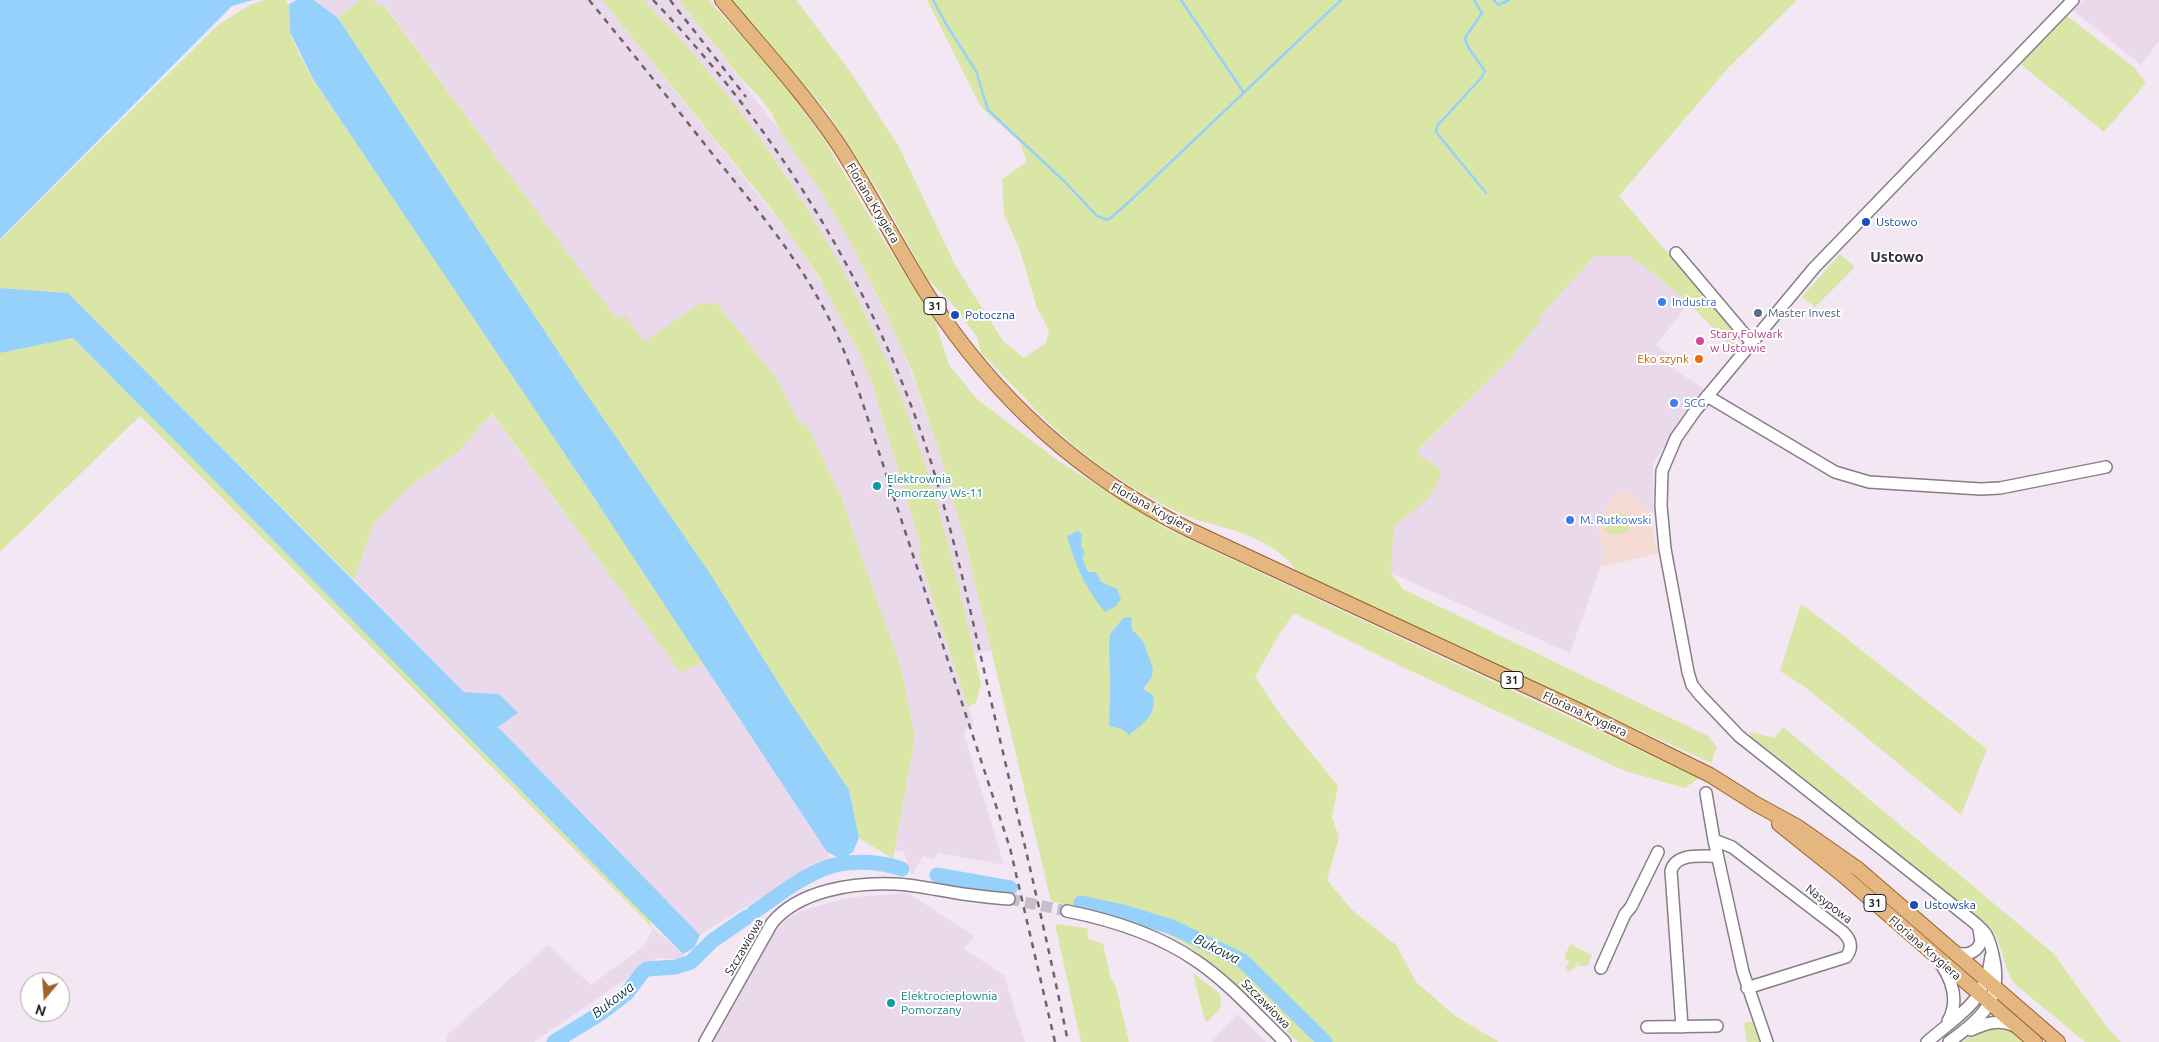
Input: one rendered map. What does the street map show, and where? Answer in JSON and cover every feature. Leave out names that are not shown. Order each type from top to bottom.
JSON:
[{"type":"main road","name":"Floriana Krygiera","points":[[722,0],[768,52],[823,122],[863,182],[940,313],[981,368],[1007,397],[1050,438],[1098,477],[1150,509],[1217,543],[1587,715],[1710,775],[1756,804],[1798,827],[1858,869],[1951,950],[1986,996],[2029,1018],[2058,1042]]},
{"type":"main road","name":"Floriana Krygiera","points":[[1756,804],[1844,876],[1936,957],[1986,996],[2035,1042]]},
{"type":"street","points":[[1954,1039],[1980,1017],[1986,996],[1992,952],[1987,937],[1977,925],[1739,736],[1700,695],[1690,678],[1665,548],[1661,517],[1661,476],[1667,456],[1679,432],[1828,253],[2072,0]]},
{"type":"street","points":[[1676,253],[1752,342]]},
{"type":"street","points":[[1708,396],[1835,472],[1869,482],[1981,489],[2000,488],[2106,467]]},
{"type":"street","points":[[1706,793],[1717,856],[1748,988],[1767,1042]]},
{"type":"street","name":"Nasypowa","points":[[1714,840],[1732,847],[1843,932],[1851,943],[1851,948],[1846,957],[1748,988]]},
{"type":"street","points":[[1601,968],[1625,914],[1631,907],[1658,852]]},
{"type":"street","points":[[1682,1027],[1671,871],[1675,863],[1682,858],[1717,856]]},
{"type":"street","name":"Szczawiowa","points":[[705,1042],[772,923],[784,911],[804,900],[834,890],[880,884],[904,885],[1009,899]]},
{"type":"street","name":"Szczawiowa","points":[[1067,911],[1123,925],[1158,939],[1183,952],[1222,981],[1285,1042]]},
{"type":"street","points":[[1951,950],[1963,955],[1977,949],[1981,937],[1977,925]]},
{"type":"street","points":[[1936,957],[1950,979],[1954,995],[1953,1011],[1943,1028]]},
{"type":"street","points":[[1927,1042],[1986,996]]},
{"type":"street","points":[[1954,1039],[1994,1022],[2004,1022],[2018,1028]]},
{"type":"street","points":[[1647,1027],[1717,1026]]},
{"type":"shaded area","points":[[314,0],[360,0],[338,18]]},
{"type":"shaded area","points":[[374,0],[602,0],[794,240],[830,296],[863,360],[873,386],[919,540],[921,552],[918,554],[974,725],[967,728],[964,734],[1004,865],[939,853],[933,860],[923,856],[912,875],[904,852],[895,850],[914,744],[914,733],[903,675],[840,494],[808,427],[798,420],[775,376],[716,303],[699,304],[644,343],[626,318],[616,319],[384,4],[379,7]]},
{"type":"shaded area","points":[[644,0],[679,0],[779,130],[819,189],[853,247],[899,341],[935,438],[964,536],[991,650],[974,654],[938,508],[918,443],[881,349],[835,257],[783,170],[743,115],[699,60]]},
{"type":"shaded area","points":[[2084,0],[2159,0],[2159,41],[2141,65],[2073,10]]},
{"type":"shaded area","points":[[1595,256],[1628,256],[1641,264],[1689,303],[1656,345],[1672,357],[1669,366],[1703,388],[1653,463],[1653,514],[1626,490],[1619,491],[1595,521],[1605,553],[1570,653],[1391,573],[1394,527],[1429,496],[1441,470],[1416,453],[1509,360],[1541,319],[1538,318]]},
{"type":"shaded area","points":[[491,413],[681,672],[703,662],[827,852],[830,861],[800,873],[700,935],[498,727],[518,713],[499,694],[465,692],[354,580],[374,524],[409,487],[459,451]]},
{"type":"shaded area","points":[[1626,490],[1653,514],[1653,528],[1657,548],[1660,553],[1601,567],[1605,553],[1595,521],[1619,491]]},
{"type":"shaded area","name":"Elektrociepłownia Pomorzany","points":[[908,893],[974,936],[964,949],[1004,975],[1025,1042],[712,1042],[764,950],[778,928],[787,919],[801,911],[855,897]]},
{"type":"shaded area","points":[[653,928],[683,954],[682,959],[656,958],[534,1042],[446,1042],[447,1035],[548,945],[591,985],[644,946]]},
{"type":"shaded area","points":[[1237,1014],[1266,1042],[1213,1042]]},
{"type":"green space","points":[[265,0],[286,0],[288,3],[291,36],[316,84],[703,662],[681,673],[492,413],[459,451],[409,487],[374,524],[354,580],[68,293],[0,288],[0,240],[218,25],[250,5]]},
{"type":"green space","points":[[360,0],[374,0],[379,7],[383,4],[616,318],[624,316],[627,318],[644,342],[699,304],[716,303],[775,376],[798,420],[808,427],[840,494],[903,675],[914,733],[914,744],[893,859],[859,838],[849,790],[793,706],[711,575],[579,383],[338,18]]},
{"type":"green space","points":[[602,0],[644,0],[689,48],[770,152],[806,206],[839,263],[869,321],[895,381],[928,473],[953,563],[981,684],[976,703],[968,707],[918,554],[921,552],[919,540],[873,386],[863,360],[819,277],[768,205]]},
{"type":"green space","points":[[679,0],[708,0],[775,72],[822,136],[882,238],[935,321],[949,365],[977,399],[1057,460],[1167,529],[1699,778],[1685,788],[1625,771],[1394,663],[1294,613],[1280,633],[1255,677],[1282,717],[1338,786],[1332,817],[1339,837],[1327,880],[1351,909],[1396,945],[1416,982],[1455,1016],[1499,1042],[1298,1042],[1253,999],[1203,956],[1169,935],[1126,918],[1051,901],[964,536],[935,438],[912,372],[884,309],[853,247],[819,189],[779,130],[772,114],[738,75]],"holes":[[[1130,617],[1132,629],[1143,641],[1152,677],[1143,689],[1129,735],[1122,729],[1109,726],[1109,644],[1110,633],[1123,618]]]},
{"type":"green space","points":[[731,0],[796,0],[851,73],[898,145],[955,265],[1003,341],[1024,358],[1046,343],[1049,330],[1037,308],[1020,250],[1004,214],[1002,179],[1027,162],[1020,142],[981,107],[927,0],[1797,0],[1728,68],[1619,196],[1730,326],[1735,339],[1733,348],[1689,303],[1641,264],[1628,256],[1595,256],[1539,317],[1541,320],[1509,360],[1416,452],[1441,470],[1439,479],[1436,487],[1424,502],[1394,527],[1391,573],[1403,589],[1708,736],[1717,747],[1711,763],[1298,573],[1284,557],[1266,544],[1226,528],[1196,520],[1157,502],[1085,454],[1053,427],[981,353],[977,337],[954,306],[926,277],[882,197],[826,110]]},
{"type":"green space","points":[[2067,16],[2135,68],[2146,83],[2104,132],[2019,63]]},
{"type":"green space","points":[[1840,254],[1855,267],[1815,307],[1802,297]]},
{"type":"green space","points":[[73,338],[649,919],[653,928],[140,416],[0,552],[0,353]]},
{"type":"green space","points":[[1616,510],[1624,515],[1621,520],[1628,526],[1630,531],[1615,535],[1605,531],[1606,523],[1613,527],[1616,524],[1612,520]]},
{"type":"green space","points":[[1801,604],[1987,749],[1961,815],[1805,687],[1780,671]]},
{"type":"green space","points":[[1783,727],[2053,953],[2106,1026],[2121,1042],[2085,1042],[2017,986],[2008,972],[1998,941],[1989,926],[1752,737],[1749,732],[1775,738]]},
{"type":"green space","points":[[1055,924],[1087,928],[1089,939],[1103,944],[1111,979],[1116,987],[1129,1042],[1081,1042]]},
{"type":"green space","points":[[1570,944],[1592,955],[1588,965],[1580,966],[1577,962],[1575,963],[1578,966],[1569,972],[1565,967],[1570,962],[1564,958]]},
{"type":"green space","points":[[1193,973],[1220,994],[1221,1007],[1207,1022],[1205,1021]]},
{"type":"green space","points":[[1754,1022],[1761,1042],[1747,1042],[1744,1023]]},
{"type":"green space","points":[[1997,1026],[2010,1030],[2023,1042],[1962,1042],[1977,1032]]},
{"type":"water","points":[[0,0],[253,0],[232,6],[0,239]]},
{"type":"water","points":[[297,0],[314,0],[338,18],[579,383],[711,575],[793,706],[849,790],[859,838],[853,852],[845,857],[837,857],[827,852],[593,496],[313,79],[290,32],[289,4]]},
{"type":"water","points":[[0,288],[68,293],[464,692],[499,694],[518,713],[498,727],[700,935],[694,948],[683,954],[73,338],[0,353]]},
{"type":"water","points":[[1078,531],[1082,534],[1081,546],[1085,553],[1082,558],[1088,572],[1096,572],[1101,582],[1117,589],[1121,599],[1116,606],[1105,612],[1087,586],[1070,547],[1067,536]]},
{"type":"water","points":[[1131,617],[1132,629],[1143,641],[1153,668],[1152,677],[1143,689],[1153,695],[1154,702],[1148,718],[1129,735],[1122,729],[1109,726],[1109,644],[1110,634],[1123,618]]},
{"type":"waterway","points":[[933,0],[976,71],[988,110],[1065,182],[1097,216],[1108,220],[1341,0]]},
{"type":"waterway","points":[[1181,0],[1244,93]]},
{"type":"waterway","points":[[1474,0],[1482,13],[1465,38],[1468,47],[1485,71],[1482,77],[1437,126],[1436,132],[1486,193]]},
{"type":"waterway","points":[[1494,0],[1498,5],[1509,0]]},
{"type":"waterway","points":[[842,847],[846,864]]},
{"type":"waterway","name":"Bukowa","points":[[754,912],[805,878],[832,866],[862,862],[883,864],[902,869]]},
{"type":"waterway","name":"Bukowa","points":[[937,875],[1010,888]]},
{"type":"waterway","name":"Bukowa","points":[[1081,903],[1119,911],[1172,927],[1243,961],[1325,1042]]},
{"type":"waterway","name":"Bukowa","points":[[554,1042],[601,1013],[627,993],[647,969],[676,967],[691,962],[712,941],[747,917]]},
{"type":"tunnel","points":[[1009,899],[1067,911]]},
{"type":"railway","points":[[589,0],[774,232],[811,286],[842,347],[855,380],[1010,848],[1055,1042]]},
{"type":"railway","points":[[653,0],[699,50],[742,103],[782,158],[852,274],[882,335],[908,398],[931,462],[973,621],[1033,880],[1068,1042]]},
{"type":"railway","points":[[670,0],[746,97]]},
{"type":"place","name":"Ustowo","points":[[1866,222]]},
{"type":"place","name":"Industra","points":[[1662,302]]},
{"type":"place","name":"Master Invest","points":[[1758,313]]},
{"type":"place","name":"Potoczna","points":[[955,315]]},
{"type":"place","name":"Stary Folwark w Ustowie","points":[[1700,341]]},
{"type":"place","name":"Eko szynk","points":[[1699,359]]},
{"type":"place","name":"SCG","points":[[1674,403]]},
{"type":"place","name":"Elektrownia Pomorzany Ws-11","points":[[877,486]]},
{"type":"place","name":"M. Rutkowski","points":[[1570,520]]},
{"type":"place","name":"Ustowska","points":[[1914,905]]},
{"type":"place","name":"Elektrociepłownia Pomorzany","points":[[891,1003]]},
{"type":"district","name":"Ustowo","points":[[1897,257]]}]
